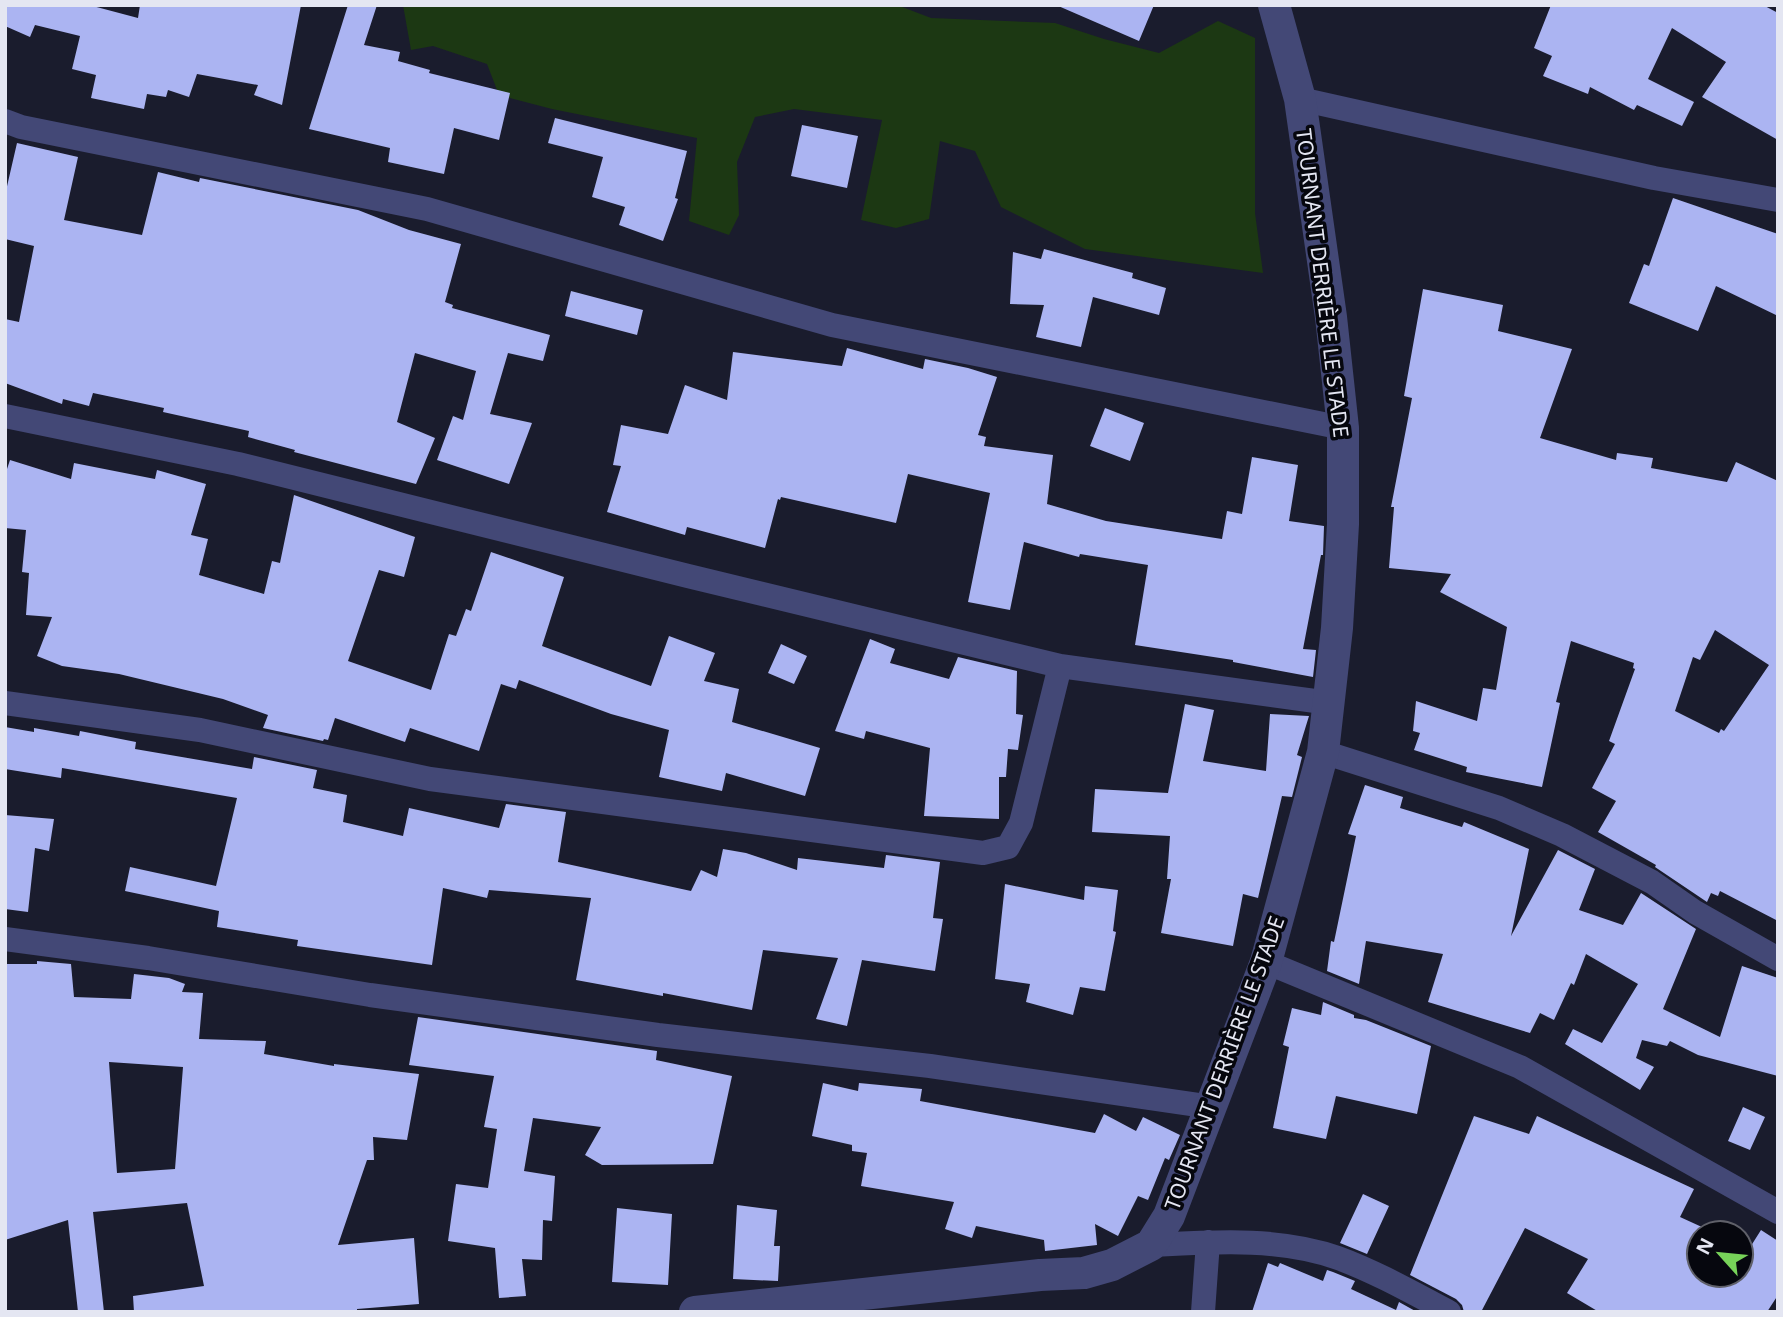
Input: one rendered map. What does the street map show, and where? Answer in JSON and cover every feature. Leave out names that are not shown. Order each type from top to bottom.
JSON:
[{"type":"street","name":"TOURNANT DERRIÈRE LE STADE","points":[[1151,1245],[1168,1216],[1266,962],[1323,752],[1330,703],[1343,524],[1343,428],[1331,317],[1300,99],[1274,5]]},
{"type":"street","points":[[1300,99],[1654,178],[1778,200]]},
{"type":"street","points":[[5,121],[21,127],[427,209],[832,325],[1343,428]]},
{"type":"street","points":[[5,416],[238,464],[1060,666],[1330,703]]},
{"type":"street","points":[[5,703],[200,730],[430,779],[983,853],[1008,847],[1021,823],[1060,666]]},
{"type":"street","points":[[1323,752],[1499,808],[1562,835],[1653,882],[1695,912],[1778,959]]},
{"type":"street","points":[[5,939],[658,1035],[930,1066],[1212,1107]]},
{"type":"street","points":[[1266,962],[1520,1067],[1778,1212]]},
{"type":"street","points":[[1203,1312],[1208,1242]]},
{"type":"street","points":[[695,1312],[1040,1275],[1084,1273],[1112,1265],[1151,1245],[1208,1242],[1294,1247],[1337,1258],[1380,1276],[1449,1312]]},
{"type":"green space","points":[[403,5],[897,5],[931,18],[1055,23],[1159,53],[1218,21],[1255,38],[1255,213],[1263,273],[1085,249],[1001,207],[975,151],[940,141],[929,219],[896,228],[861,220],[882,120],[794,109],[755,117],[737,162],[739,215],[729,235],[689,221],[697,138],[552,109],[499,95],[487,64],[433,46],[411,50]]},
{"type":"building","points":[[5,5],[89,5],[138,18],[140,5],[301,5],[282,105],[254,95],[258,85],[197,74],[189,97],[168,90],[166,97],[147,94],[144,109],[91,98],[96,75],[72,69],[80,36],[35,25],[30,37],[5,26]]},
{"type":"building","points":[[348,5],[377,5],[364,45],[400,52],[398,61],[430,70],[429,73],[510,93],[499,140],[454,128],[444,174],[388,162],[390,148],[309,129]]},
{"type":"building","points":[[1056,5],[1154,5],[1139,41]]},
{"type":"building","points":[[1551,5],[1763,5],[1778,13],[1778,140],[1702,97],[1726,62],[1672,28],[1648,79],[1694,102],[1682,126],[1637,105],[1634,110],[1590,87],[1588,94],[1543,76],[1552,56],[1534,48]]},
{"type":"building","points":[[555,118],[687,151],[675,198],[678,199],[663,241],[619,225],[625,207],[592,197],[603,157],[548,143]]},
{"type":"building","points":[[802,125],[858,136],[847,188],[791,176]]},
{"type":"building","points":[[17,143],[78,157],[64,220],[142,235],[158,172],[199,182],[200,178],[358,210],[409,230],[461,244],[445,302],[453,305],[452,308],[550,335],[543,361],[508,353],[490,414],[532,423],[509,484],[437,460],[453,416],[463,420],[476,371],[415,353],[397,422],[435,438],[416,484],[294,452],[295,450],[248,437],[249,431],[163,412],[164,408],[93,393],[89,406],[63,399],[62,404],[5,383],[5,319],[19,322],[34,246],[5,239],[5,195]]},
{"type":"building","points":[[1673,198],[1778,234],[1778,316],[1716,286],[1698,331],[1629,303],[1644,264],[1649,266]]},
{"type":"building","points":[[1044,249],[1133,273],[1132,278],[1166,288],[1159,315],[1093,297],[1081,347],[1036,337],[1044,305],[1010,304],[1013,252],[1041,259]]},
{"type":"building","points":[[1423,289],[1503,305],[1498,331],[1572,349],[1540,438],[1616,460],[1617,453],[1653,458],[1651,468],[1727,482],[1736,462],[1778,481],[1778,921],[1720,891],[1718,896],[1711,893],[1707,902],[1655,867],[1656,865],[1598,832],[1616,801],[1592,788],[1615,744],[1609,741],[1635,669],[1634,663],[1571,641],[1556,702],[1560,703],[1542,787],[1466,772],[1467,767],[1414,750],[1420,733],[1413,731],[1416,701],[1477,721],[1483,688],[1496,690],[1507,627],[1440,592],[1451,574],[1389,568],[1394,507],[1391,507],[1412,398],[1404,396]],"holes":[[[1715,630],[1769,665],[1724,731],[1721,729],[1719,733],[1675,711],[1693,657],[1700,660]]]},
{"type":"building","points":[[571,291],[643,310],[637,335],[565,316]]},
{"type":"building","points":[[847,348],[923,369],[925,359],[997,377],[978,435],[986,437],[984,446],[1053,455],[1047,504],[1106,521],[1222,539],[1227,511],[1242,514],[1252,457],[1298,465],[1289,521],[1324,526],[1323,555],[1303,649],[1316,650],[1313,677],[1233,660],[1135,645],[1148,565],[1080,554],[1079,557],[1024,542],[1010,610],[968,602],[990,493],[908,474],[896,523],[781,497],[778,499],[765,548],[687,527],[685,535],[607,512],[621,466],[613,465],[621,425],[668,434],[685,385],[727,400],[733,352],[842,366]]},
{"type":"building","points":[[1105,408],[1144,423],[1130,461],[1090,446]]},
{"type":"building","points":[[10,460],[71,479],[74,463],[155,479],[157,470],[206,484],[191,535],[208,539],[199,575],[264,594],[272,561],[280,563],[294,495],[415,537],[404,577],[379,570],[348,661],[431,690],[449,634],[456,636],[466,609],[471,611],[491,552],[564,577],[542,646],[651,686],[669,636],[715,653],[704,681],[739,689],[732,722],[820,748],[805,796],[726,773],[722,791],[659,777],[669,730],[611,714],[519,680],[516,689],[501,684],[479,751],[410,728],[405,742],[335,718],[328,740],[323,741],[263,728],[268,715],[223,699],[119,674],[62,666],[37,656],[52,617],[26,615],[29,573],[22,572],[26,530],[5,528],[5,475]]},
{"type":"building","points":[[870,639],[895,649],[890,663],[949,679],[958,657],[1017,671],[1016,714],[1023,715],[1018,750],[1008,749],[1006,777],[999,777],[999,819],[924,816],[930,748],[866,731],[864,739],[835,731]]},
{"type":"building","points":[[781,644],[807,656],[794,684],[768,673]]},
{"type":"building","points":[[1185,704],[1214,710],[1203,761],[1266,771],[1270,714],[1309,716],[1297,755],[1302,757],[1292,797],[1282,796],[1258,898],[1243,894],[1233,946],[1161,933],[1171,879],[1167,879],[1170,836],[1092,832],[1095,789],[1168,793]]},
{"type":"building","points":[[5,727],[34,732],[34,728],[79,736],[80,731],[136,742],[135,749],[252,769],[254,757],[317,770],[313,788],[347,795],[343,822],[403,836],[409,808],[499,828],[506,804],[566,812],[558,862],[691,891],[701,870],[717,877],[723,849],[746,853],[797,870],[798,858],[884,868],[886,855],[940,862],[933,918],[943,919],[935,971],[862,960],[847,1026],[816,1019],[838,958],[763,950],[752,1010],[576,980],[591,898],[489,890],[487,898],[443,888],[432,965],[297,946],[298,940],[217,927],[219,911],[125,891],[130,867],[216,886],[237,798],[62,768],[61,778],[5,769]]},
{"type":"building","points":[[1365,785],[1403,797],[1400,808],[1462,827],[1464,822],[1529,849],[1511,936],[1558,850],[1595,869],[1579,910],[1623,925],[1641,893],[1696,929],[1663,1009],[1720,1037],[1742,966],[1778,978],[1778,1076],[1698,1055],[1670,1041],[1667,1046],[1642,1040],[1636,1058],[1654,1067],[1640,1090],[1565,1044],[1573,1029],[1602,1043],[1638,984],[1586,954],[1574,985],[1571,983],[1554,1020],[1540,1013],[1530,1033],[1428,1002],[1443,954],[1366,941],[1359,984],[1327,971],[1331,941],[1334,942],[1356,836],[1348,834]]},
{"type":"building","points":[[5,815],[54,819],[49,851],[35,848],[28,912],[5,909]]},
{"type":"building","points":[[1005,884],[1084,900],[1085,886],[1118,890],[1113,931],[1116,932],[1105,991],[1080,987],[1073,1015],[1026,1002],[1030,984],[995,979]]},
{"type":"building","points":[[37,961],[71,964],[74,997],[131,999],[134,974],[169,978],[185,984],[182,992],[203,993],[199,1039],[266,1041],[264,1054],[334,1066],[419,1074],[407,1140],[373,1137],[374,1160],[367,1160],[338,1245],[414,1238],[419,1304],[357,1309],[357,1312],[134,1312],[133,1296],[204,1286],[187,1203],[93,1212],[104,1312],[78,1312],[68,1220],[5,1240],[5,964],[37,964]],"holes":[[[109,1062],[183,1067],[175,1169],[117,1173]]]},
{"type":"building","points":[[1323,1002],[1354,1015],[1354,1018],[1366,1020],[1431,1046],[1417,1114],[1336,1096],[1326,1139],[1273,1128],[1289,1047],[1283,1045],[1292,1008],[1321,1015]]},
{"type":"building","points":[[418,1017],[657,1051],[656,1060],[732,1076],[713,1164],[602,1165],[585,1155],[601,1127],[533,1118],[524,1171],[555,1176],[552,1221],[543,1220],[542,1260],[522,1259],[526,1296],[499,1298],[495,1248],[448,1241],[456,1184],[488,1188],[497,1129],[484,1127],[494,1076],[409,1065]]},
{"type":"building","points":[[823,1083],[858,1091],[859,1083],[922,1089],[920,1101],[1095,1133],[1104,1114],[1136,1131],[1143,1117],[1180,1135],[1169,1160],[1165,1158],[1148,1200],[1138,1196],[1118,1236],[1095,1224],[1097,1245],[1045,1251],[1044,1240],[976,1226],[972,1238],[945,1229],[954,1202],[861,1186],[867,1153],[852,1151],[852,1145],[812,1136]]},
{"type":"building","points":[[1743,1107],[1765,1117],[1750,1150],[1728,1141]]},
{"type":"building","points":[[1474,1116],[1529,1134],[1537,1116],[1694,1189],[1680,1217],[1685,1219],[1685,1289],[1755,1289],[1755,1240],[1761,1230],[1778,1241],[1778,1295],[1767,1312],[1599,1312],[1567,1293],[1588,1259],[1525,1228],[1481,1312],[1464,1312],[1456,1299],[1410,1275]]},
{"type":"building","points":[[1363,1194],[1389,1206],[1367,1254],[1340,1243]]},
{"type":"building","points":[[737,1205],[777,1210],[774,1246],[780,1246],[778,1281],[733,1279]]},
{"type":"building","points":[[617,1208],[672,1214],[668,1285],[612,1282]]},
{"type":"building","points":[[1268,1263],[1278,1267],[1280,1263],[1323,1281],[1327,1270],[1355,1281],[1351,1289],[1396,1310],[1399,1302],[1417,1312],[1252,1312]]}]
